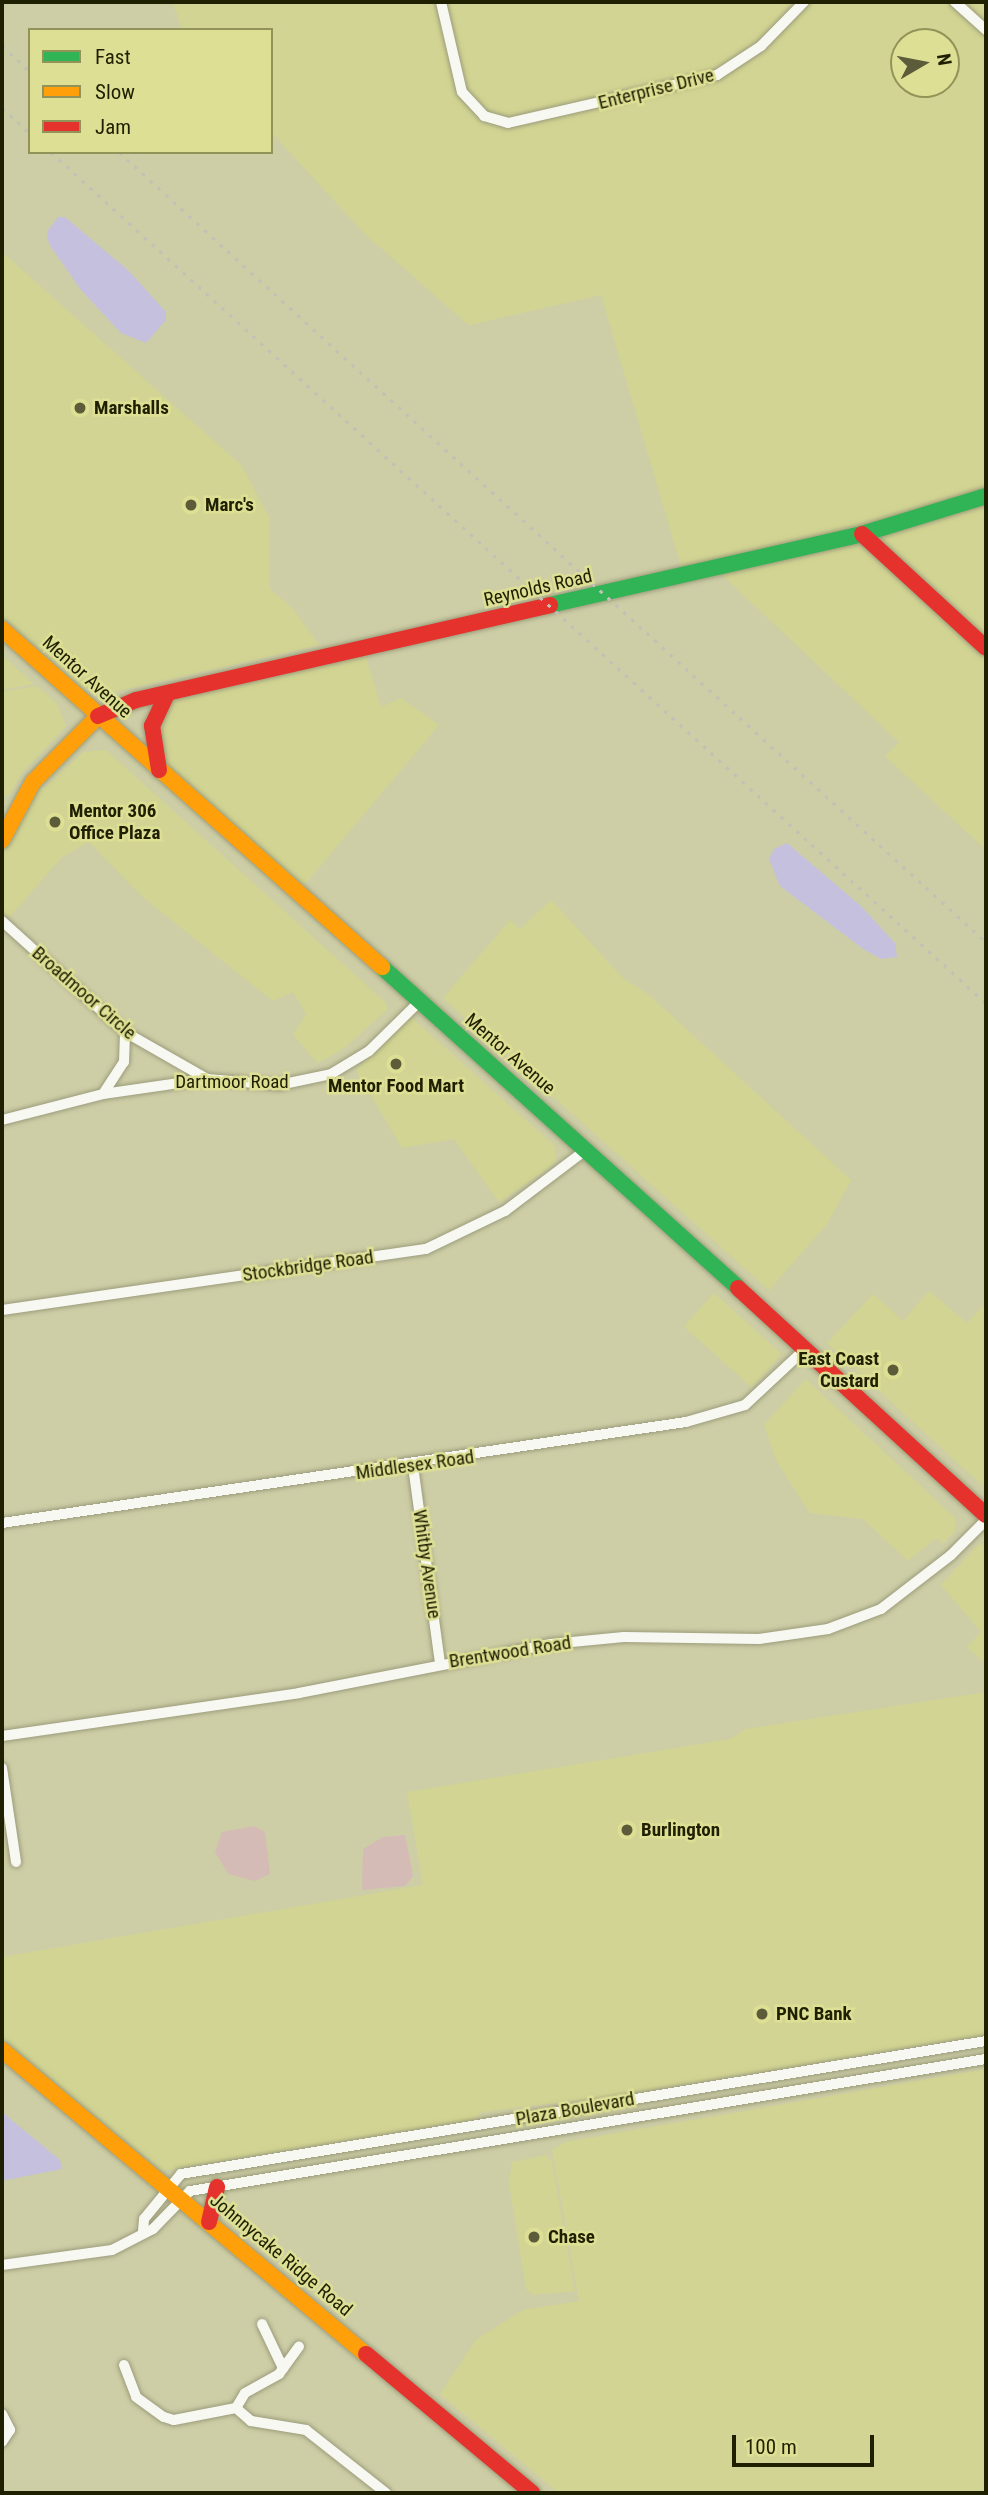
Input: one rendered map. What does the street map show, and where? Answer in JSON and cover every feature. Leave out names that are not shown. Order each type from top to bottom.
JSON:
[{"type":"main road","name":"Reynolds Road","points":[[98,716],[123,704],[862,534],[986,496]]},
{"type":"main road","points":[[862,534],[986,648]]},
{"type":"main road","name":"Mentor Avenue","points":[[2,629],[587,1149],[986,1518]]},
{"type":"main road","points":[[159,770],[152,726],[167,694]]},
{"type":"main road","points":[[2,840],[33,782],[98,716]]},
{"type":"main road","name":"Johnnycake Ridge Road","points":[[2,2050],[533,2493]]},
{"type":"main road","points":[[209,2222],[217,2187]]},
{"type":"street","name":"Enterprise Drive","points":[[441,2],[462,92],[484,116],[508,123],[526,122],[717,75],[761,46],[804,2]]},
{"type":"street","points":[[955,2],[986,30]]},
{"type":"street","name":"Broadmoor Circle","points":[[2,921],[125,1032],[207,1079]]},
{"type":"street","name":"Dartmoor Road","points":[[2,1120],[103,1094],[207,1079],[279,1085],[331,1074],[369,1051],[419,1002]]},
{"type":"street","points":[[103,1094],[124,1062],[125,1032]]},
{"type":"street","name":"Stockbridge Road","points":[[2,1310],[426,1249],[505,1211],[587,1149]]},
{"type":"street","name":"Middlesex Road","points":[[2,1523],[413,1465],[687,1422],[745,1405],[805,1349]]},
{"type":"street","name":"Whitby Avenue","points":[[413,1465],[440,1662]]},
{"type":"street","name":"Brentwood Road","points":[[2,1736],[299,1693],[440,1662],[624,1637],[759,1639],[828,1629],[881,1609],[951,1555],[986,1518]]},
{"type":"street","points":[[2,1768],[16,1861]]},
{"type":"street","name":"Plaza Boulevard","points":[[168,2186],[181,2174],[986,2041]]},
{"type":"street","name":"Plaza Boulevard","points":[[182,2198],[190,2191],[986,2059]]},
{"type":"street","points":[[143,2231],[144,2220],[168,2186]]},
{"type":"street","points":[[2,2265],[97,2256],[124,2245],[143,2231],[153,2229],[182,2198]]},
{"type":"street","points":[[262,2324],[283,2368]]},
{"type":"street","points":[[124,2365],[136,2397],[164,2417],[174,2420],[236,2408],[245,2393],[283,2368],[299,2346]]},
{"type":"street","points":[[236,2408],[251,2421],[306,2430],[386,2493]]},
{"type":"street","points":[[2,2414],[10,2430],[2,2442]]},
{"type":"shaded area","points":[[173,2],[986,2],[986,491],[872,528],[683,573],[601,295],[470,325],[364,233],[273,134],[273,28],[181,28]]},
{"type":"shaded area","points":[[58,217],[65,217],[129,271],[166,312],[166,320],[146,343],[121,333],[81,290],[49,244],[47,232]]},
{"type":"shaded area","points":[[2,252],[242,466],[270,519],[270,589],[292,608],[319,645],[105,694],[83,688],[2,616]]},
{"type":"shaded area","points":[[986,498],[986,850],[885,756],[899,742],[718,571]]},
{"type":"shaded area","points":[[365,654],[381,707],[401,698],[439,725],[301,889],[164,769],[157,738],[161,712],[172,698]]},
{"type":"shaded area","points":[[2,655],[34,684],[2,690]]},
{"type":"shaded area","points":[[37,686],[57,704],[66,726],[22,773],[9,796],[2,794],[2,692]]},
{"type":"shaded area","points":[[106,750],[386,1003],[387,1010],[343,1049],[318,1063],[293,1035],[306,1014],[293,992],[273,1001],[144,898],[89,842],[62,857],[6,921],[2,917],[2,846],[38,783],[45,788],[83,752]]},
{"type":"shaded area","points":[[787,843],[861,906],[895,943],[897,957],[881,959],[863,949],[780,886],[769,859],[774,849]]},
{"type":"shaded area","points":[[551,900],[624,979],[648,994],[851,1180],[827,1224],[769,1290],[443,998],[510,920],[520,929]]},
{"type":"shaded area","points":[[411,1017],[555,1146],[556,1163],[499,1202],[454,1139],[402,1148],[356,1070]]},
{"type":"shaded area","points":[[929,1291],[967,1323],[986,1303],[986,1489],[827,1343],[873,1294],[903,1321]]},
{"type":"shaded area","points":[[714,1293],[782,1354],[752,1387],[684,1326]]},
{"type":"shaded area","points":[[806,1379],[955,1518],[955,1531],[943,1544],[936,1538],[908,1561],[863,1519],[810,1513],[777,1462],[764,1425]]},
{"type":"shaded area","points":[[986,1544],[986,1664],[967,1647],[981,1632],[941,1585],[978,1545]]},
{"type":"shaded area","points":[[986,1692],[986,2035],[615,2096],[482,2112],[474,2120],[168,2170],[161,2170],[2,2039],[2,1957],[423,1885],[407,1792],[730,1739],[746,1729]]},
{"type":"shaded area","points":[[254,1826],[265,1832],[270,1874],[255,1881],[228,1874],[215,1852],[222,1832]]},
{"type":"shaded area","points":[[405,1835],[413,1876],[405,1886],[362,1890],[363,1849],[383,1837]]},
{"type":"shaded area","points":[[986,2069],[986,2493],[559,2493],[440,2394],[476,2340],[523,2310],[579,2301],[552,2150],[565,2142]]},
{"type":"shaded area","points":[[2,2112],[60,2160],[62,2169],[2,2181]]},
{"type":"shaded area","points":[[546,2155],[552,2162],[575,2291],[533,2295],[526,2289],[509,2183],[512,2162]]},
{"type":"railway","points":[[2,46],[28,69]]},
{"type":"railway","points":[[2,108],[28,131]]},
{"type":"railway","points":[[53,154],[986,1003]]},
{"type":"railway","points":[[121,154],[986,942]]},
{"type":"traffic: fast","points":[[550,605],[862,534],[986,496]]},
{"type":"traffic: fast","points":[[382,967],[738,1288]]},
{"type":"traffic: slow","points":[[2,629],[382,967]]},
{"type":"traffic: slow","points":[[2,840],[33,782],[98,716]]},
{"type":"traffic: slow","points":[[2,2050],[366,2354]]},
{"type":"traffic: jam","points":[[862,534],[986,648]]},
{"type":"traffic: jam","points":[[98,716],[136,700],[550,605]]},
{"type":"traffic: jam","points":[[159,770],[152,726],[167,694]]},
{"type":"traffic: jam","points":[[738,1288],[986,1515]]},
{"type":"traffic: jam","points":[[209,2222],[217,2187]]},
{"type":"traffic: jam","points":[[366,2354],[532,2493]]},
{"type":"place","name":"Marshalls","points":[[80,408]]},
{"type":"place","name":"Marc's","points":[[191,505]]},
{"type":"place","name":"Mentor 306 Office Plaza","points":[[55,822]]},
{"type":"place","name":"Mentor Food Mart","points":[[396,1064]]},
{"type":"place","name":"East Coast Custard","points":[[893,1370]]},
{"type":"place","name":"Burlington","points":[[627,1830]]},
{"type":"place","name":"PNC Bank","points":[[762,2014]]},
{"type":"place","name":"Chase","points":[[534,2237]]}]
